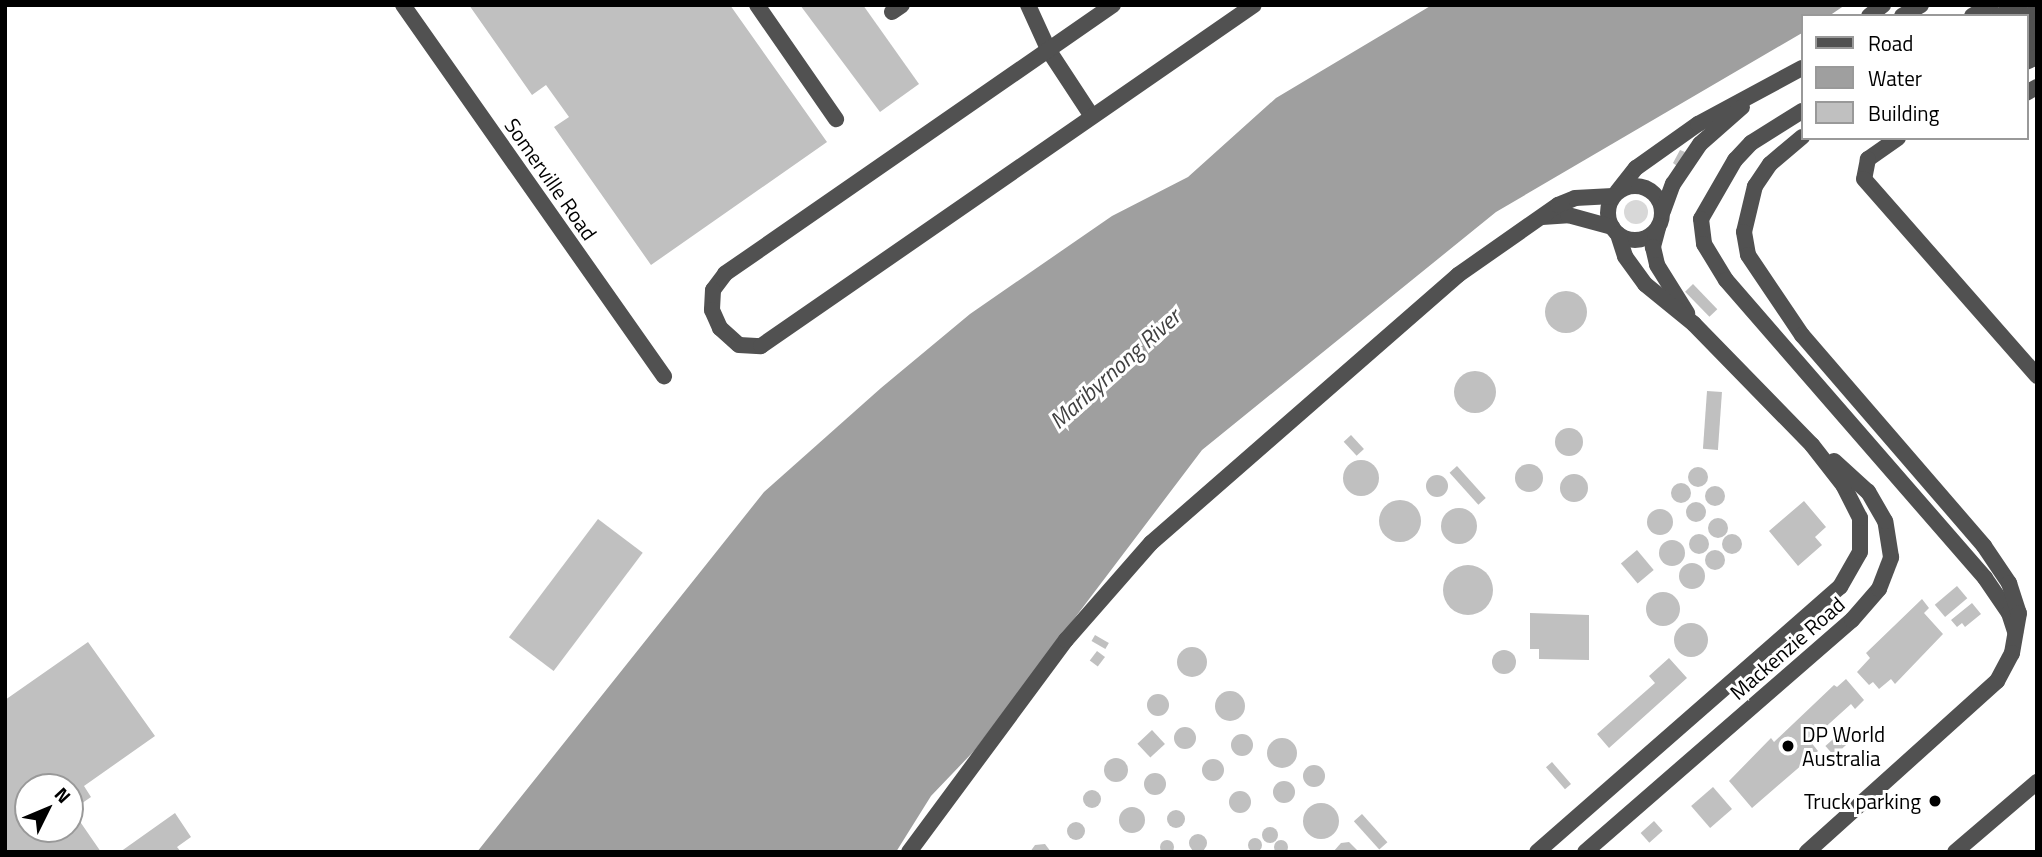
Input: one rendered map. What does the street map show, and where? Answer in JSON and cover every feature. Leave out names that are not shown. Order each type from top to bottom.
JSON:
[{"type":"street","name":"Somerville Road","points":[[403,5],[664,377]]},
{"type":"street","points":[[757,5],[836,119]]},
{"type":"street","points":[[1028,5],[1049,51],[1091,115]]},
{"type":"street","points":[[1113,5],[725,274],[713,290],[712,310],[720,328],[739,345],[761,346],[1091,115],[1254,5]]},
{"type":"street","points":[[1905,14],[1921,5]]},
{"type":"street","points":[[1975,14],[1991,5]]},
{"type":"street","points":[[2003,14],[2020,5]]},
{"type":"street","points":[[1615,231],[1608,211],[1615,194],[1636,168],[1698,124],[1761,93],[1800,69]]},
{"type":"street","points":[[1542,217],[1568,215],[1639,240],[1658,228],[1673,184],[1700,144],[1761,93]]},
{"type":"street","points":[[1800,112],[1751,143],[1735,160],[1701,219],[1704,244],[1726,280],[1985,578],[2009,613],[2016,640]]},
{"type":"street","points":[[1800,139],[1770,164],[1755,186],[1744,232],[1748,255],[1802,335],[1997,565],[2016,598],[2016,640],[1997,681],[1807,852]]},
{"type":"street","points":[[1895,140],[1868,159],[1864,179],[2037,376]]},
{"type":"street","points":[[909,852],[1066,640],[1151,543],[1423,302],[1542,217],[1575,198],[1615,194],[1633,185],[1650,189],[1663,211]]},
{"type":"street","name":"Mackenzie Road","points":[[1658,228],[1653,247],[1657,265],[1694,324]]},
{"type":"street","name":"Mackenzie Road","points":[[1585,852],[1852,620],[1879,589],[1891,556],[1885,520],[1861,485],[1812,444],[1694,324],[1645,284],[1625,256],[1615,231]]},
{"type":"street","name":"Mackenzie Road","points":[[1538,852],[1840,587],[1854,568],[1860,552],[1860,518],[1854,500],[1812,444]]},
{"type":"street","points":[[1955,852],[2037,782]]},
{"type":"shaded area","points":[[1636,200],[1644,204],[1648,212],[1644,220],[1636,224],[1628,220],[1624,212],[1628,204]]},
{"type":"water","name":"Maribyrnong River","points":[[1432,5],[1845,5],[1832,14],[1800,14],[1800,34],[1496,212],[1202,450],[974,751],[931,796],[896,852],[477,852],[764,492],[881,388],[970,314],[1112,216],[1188,177],[1276,98]]},
{"type":"building","points":[[469,5],[730,5],[827,142],[651,265],[554,127],[569,117],[546,85],[532,95]]},
{"type":"building","points":[[800,5],[863,5],[919,84],[880,112]]},
{"type":"building","points":[[1680,150],[1685,152],[1677,166],[1673,163]]},
{"type":"building","points":[[1693,284],[1717,309],[1709,317],[1685,292]]},
{"type":"building","points":[[1566,291],[1581,297],[1587,312],[1581,327],[1566,333],[1551,327],[1545,312],[1551,297]]},
{"type":"building","points":[[1475,371],[1490,377],[1496,392],[1490,407],[1475,413],[1460,407],[1454,392],[1460,377]]},
{"type":"building","points":[[1707,391],[1722,392],[1718,450],[1703,449]]},
{"type":"building","points":[[1569,428],[1579,432],[1583,442],[1579,452],[1569,456],[1559,452],[1555,442],[1559,432]]},
{"type":"building","points":[[1351,435],[1364,449],[1357,456],[1344,442]]},
{"type":"building","points":[[1361,460],[1374,465],[1379,478],[1374,491],[1361,496],[1348,491],[1343,478],[1348,465]]},
{"type":"building","points":[[1529,464],[1539,468],[1543,478],[1539,488],[1529,492],[1519,488],[1515,478],[1519,468]]},
{"type":"building","points":[[1457,466],[1486,498],[1478,505],[1450,473]]},
{"type":"building","points":[[1698,467],[1705,470],[1708,477],[1705,484],[1698,487],[1691,484],[1688,477],[1691,470]]},
{"type":"building","points":[[1574,474],[1584,478],[1588,488],[1584,498],[1574,502],[1564,498],[1560,488],[1564,478]]},
{"type":"building","points":[[1437,475],[1447,482],[1448,486],[1441,496],[1437,497],[1427,490],[1426,486],[1433,476]]},
{"type":"building","points":[[1681,483],[1688,486],[1691,493],[1688,500],[1681,503],[1674,500],[1671,493],[1674,486]]},
{"type":"building","points":[[1715,486],[1722,489],[1725,496],[1722,503],[1715,506],[1708,503],[1705,496],[1708,489]]},
{"type":"building","points":[[1400,500],[1415,506],[1421,521],[1415,536],[1400,542],[1385,536],[1379,521],[1385,506]]},
{"type":"building","points":[[1804,501],[1826,527],[1815,537],[1822,545],[1798,566],[1769,531]]},
{"type":"building","points":[[1696,502],[1703,505],[1706,512],[1703,519],[1696,522],[1689,519],[1686,512],[1689,505]]},
{"type":"building","points":[[1459,508],[1472,513],[1477,526],[1472,539],[1459,544],[1446,539],[1441,526],[1446,513]]},
{"type":"building","points":[[1660,509],[1669,513],[1673,522],[1669,531],[1660,535],[1651,531],[1647,522],[1651,513]]},
{"type":"building","points":[[1718,518],[1725,521],[1728,528],[1725,535],[1718,538],[1711,535],[1708,528],[1711,521]]},
{"type":"building","points":[[598,519],[643,553],[554,671],[509,637]]},
{"type":"building","points":[[1699,534],[1706,537],[1709,544],[1706,551],[1699,554],[1692,551],[1689,544],[1692,537]]},
{"type":"building","points":[[1732,534],[1739,537],[1742,544],[1739,551],[1732,554],[1725,551],[1722,544],[1725,537]]},
{"type":"building","points":[[1672,540],[1681,544],[1685,553],[1681,562],[1672,566],[1663,562],[1659,553],[1663,544]]},
{"type":"building","points":[[1637,550],[1654,570],[1638,583],[1621,563]]},
{"type":"building","points":[[1715,550],[1722,553],[1725,560],[1722,567],[1715,570],[1708,567],[1705,560],[1708,553]]},
{"type":"building","points":[[1692,563],[1701,567],[1705,576],[1701,585],[1692,589],[1683,585],[1679,576],[1683,567]]},
{"type":"building","points":[[1468,565],[1485,573],[1493,590],[1485,607],[1468,615],[1451,607],[1443,590],[1451,573]]},
{"type":"building","points":[[1957,586],[1967,598],[1945,617],[1935,605]]},
{"type":"building","points":[[1663,592],[1675,597],[1680,609],[1675,621],[1663,626],[1651,621],[1646,609],[1651,597]]},
{"type":"building","points":[[1922,599],[1929,608],[1924,613],[1943,634],[1895,684],[1891,679],[1879,689],[1873,682],[1869,685],[1857,672],[1870,658],[1866,653]]},
{"type":"building","points":[[1972,603],[1981,614],[1965,627],[1962,623],[1957,627],[1951,620]]},
{"type":"building","points":[[1530,613],[1589,615],[1589,660],[1539,659],[1539,649],[1530,649]]},
{"type":"building","points":[[1691,623],[1703,628],[1708,640],[1703,652],[1691,657],[1679,652],[1674,640],[1679,628]]},
{"type":"building","points":[[1095,635],[1109,643],[1105,649],[1092,641]]},
{"type":"building","points":[[88,642],[155,736],[84,786],[84,773],[14,773],[14,843],[84,843],[84,827],[101,852],[5,852],[5,700]]},
{"type":"building","points":[[1192,647],[1203,651],[1207,662],[1203,673],[1192,677],[1181,673],[1177,662],[1181,651]]},
{"type":"building","points":[[1504,650],[1512,654],[1516,662],[1512,670],[1504,674],[1496,670],[1492,662],[1496,654]]},
{"type":"building","points":[[1097,651],[1105,657],[1098,667],[1090,661]]},
{"type":"building","points":[[1669,658],[1687,678],[1609,748],[1597,734],[1655,683],[1649,676]]},
{"type":"building","name":"DP World Australia","points":[[1846,679],[1864,700],[1855,709],[1851,704],[1810,741],[1818,751],[1752,808],[1729,781],[1771,738],[1774,742],[1834,685],[1837,687]]},
{"type":"building","points":[[1230,691],[1241,695],[1245,706],[1241,717],[1230,721],[1219,717],[1215,706],[1219,695]]},
{"type":"building","points":[[1154,694],[1162,694],[1169,701],[1169,709],[1162,716],[1154,716],[1147,709],[1147,701]]},
{"type":"building","points":[[1181,727],[1189,727],[1196,734],[1196,742],[1189,749],[1181,749],[1174,742],[1174,734]]},
{"type":"building","points":[[1152,730],[1165,744],[1150,758],[1137,744]]},
{"type":"building","points":[[1841,732],[1850,742],[1834,756],[1825,746]]},
{"type":"building","points":[[1238,734],[1246,734],[1253,741],[1253,749],[1246,756],[1238,756],[1231,749],[1231,741]]},
{"type":"building","points":[[1282,738],[1293,742],[1297,753],[1293,764],[1282,768],[1271,764],[1267,753],[1271,742]]},
{"type":"building","points":[[1116,758],[1124,762],[1128,770],[1124,778],[1116,782],[1108,778],[1104,770],[1108,762]]},
{"type":"building","points":[[1209,759],[1217,759],[1224,766],[1224,774],[1217,781],[1209,781],[1202,774],[1202,766]]},
{"type":"building","points":[[1552,762],[1571,784],[1565,789],[1546,767]]},
{"type":"building","points":[[1310,765],[1318,765],[1325,772],[1325,780],[1318,787],[1310,787],[1303,780],[1303,772]]},
{"type":"building","points":[[1155,773],[1163,776],[1166,784],[1163,792],[1155,795],[1147,792],[1144,784],[1147,776]]},
{"type":"building","points":[[1280,781],[1288,781],[1295,788],[1295,796],[1288,803],[1280,803],[1273,796],[1273,788]]},
{"type":"building","points":[[84,786],[91,797],[84,802]]},
{"type":"building","points":[[1713,787],[1732,809],[1710,828],[1691,806]]},
{"type":"building","points":[[1088,790],[1096,790],[1101,799],[1099,806],[1088,808],[1083,803],[1083,795]]},
{"type":"building","points":[[1236,791],[1244,791],[1251,798],[1251,806],[1244,813],[1236,813],[1229,806],[1229,798]]},
{"type":"building","points":[[1321,803],[1334,808],[1339,821],[1334,834],[1321,839],[1308,834],[1303,821],[1308,808]]},
{"type":"building","points":[[1132,807],[1141,811],[1145,820],[1141,829],[1132,833],[1123,829],[1119,820],[1123,811]]},
{"type":"building","points":[[1172,810],[1180,810],[1185,819],[1183,826],[1172,828],[1167,823],[1167,815]]},
{"type":"building","points":[[175,813],[191,837],[177,847],[181,852],[120,852]]},
{"type":"building","points":[[1362,814],[1387,842],[1379,850],[1354,821]]},
{"type":"building","points":[[1654,821],[1663,831],[1649,843],[1641,833]]},
{"type":"building","points":[[1072,822],[1080,822],[1085,831],[1083,838],[1072,840],[1067,835],[1067,827]]},
{"type":"building","points":[[1270,827],[1278,835],[1270,843],[1262,835]]},
{"type":"building","points":[[1198,834],[1204,837],[1207,843],[1204,849],[1198,852],[1192,849],[1189,843],[1192,837]]},
{"type":"building","points":[[1252,838],[1258,838],[1262,845],[1258,852],[1252,852],[1248,848],[1248,842]]},
{"type":"building","points":[[1167,840],[1172,842],[1172,852],[1167,854],[1162,852],[1160,847],[1162,842]]},
{"type":"building","points":[[1281,840],[1286,842],[1286,852],[1281,854],[1276,852],[1274,847],[1276,842]]},
{"type":"building","points":[[1349,842],[1359,852],[1333,852],[1341,843]]},
{"type":"building","points":[[1045,844],[1051,852],[1030,852],[1035,845]]},
{"type":"place","name":"DP World Australia","points":[[1788,746]]},
{"type":"place","name":"Truck parking","points":[[1935,801]]}]
